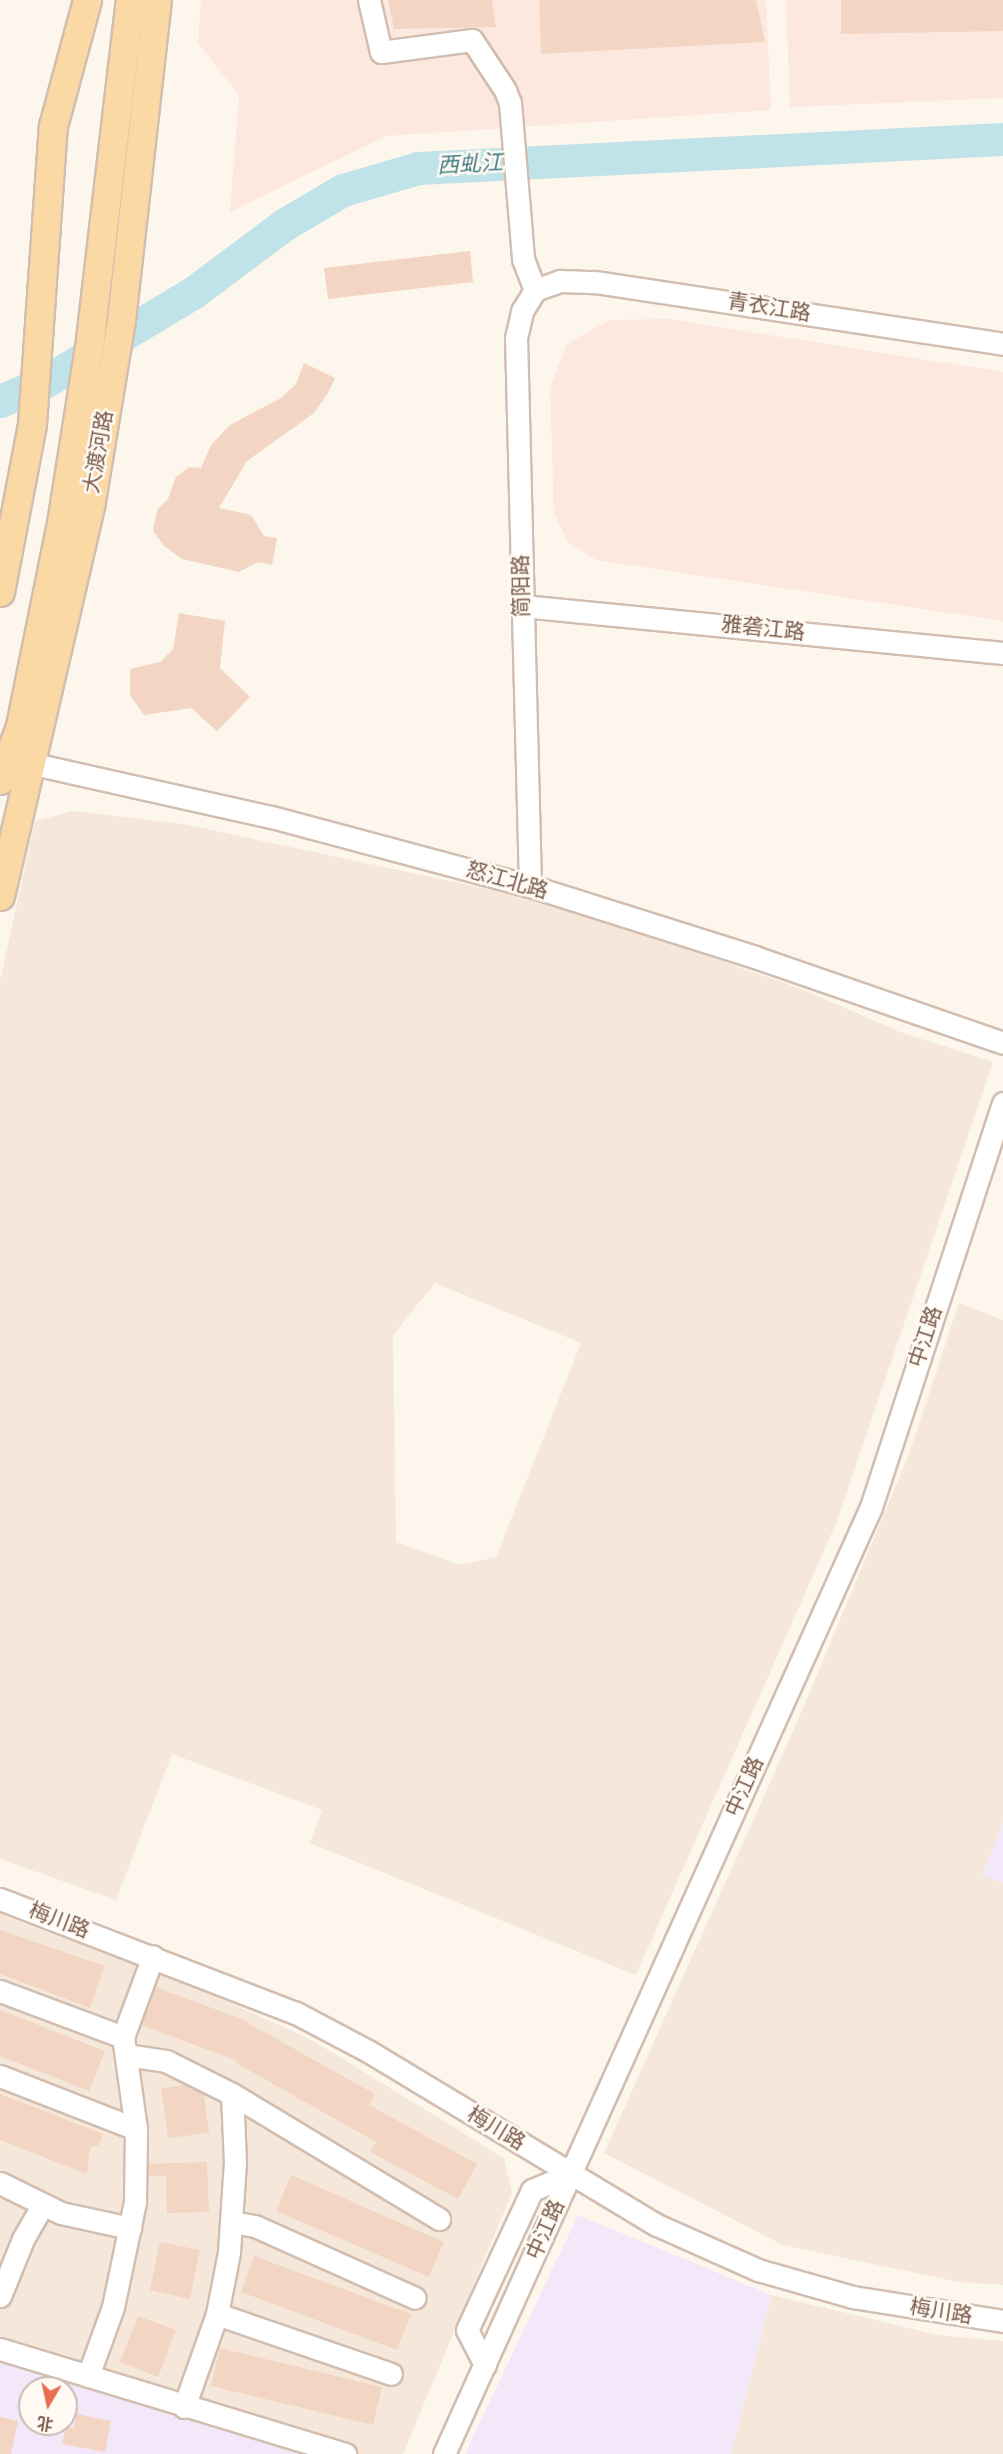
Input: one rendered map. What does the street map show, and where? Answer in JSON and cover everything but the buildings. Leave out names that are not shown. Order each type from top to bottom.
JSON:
[{"type":"main road","points":[[0,592],[32,424],[51,137],[87,0]]},
{"type":"main road","name":"大渡河路","points":[[0,896],[11,765],[61,523],[90,339],[130,0]]},
{"type":"main road","name":"大渡河路","points":[[11,765],[91,501],[121,320],[157,0]]},
{"type":"street","points":[[369,0],[381,52],[472,40],[506,90],[514,137],[517,207],[523,259],[535,290]]},
{"type":"street","name":"青衣江路","points":[[535,290],[560,281],[595,282],[1003,344]]},
{"type":"street","name":"简阳路","points":[[530,886],[516,338],[522,311],[535,290]]},
{"type":"street","name":"雅砻江路","points":[[523,606],[1003,653]]},
{"type":"street","name":"怒江北路","points":[[11,765],[272,817],[530,886],[755,957],[1003,1043]]},
{"type":"street","name":"中江路","points":[[444,2454],[871,1507],[1003,1103]]},
{"type":"street","name":"梅川路","points":[[0,1899],[296,2013],[657,2225],[758,2270],[854,2297],[1003,2321]]},
{"type":"street","points":[[88,2376],[105,2336],[130,2228],[137,2174],[136,2129],[124,2046],[153,1956]]},
{"type":"street","points":[[0,1991],[124,2046],[166,2061],[232,2094],[439,2219]]},
{"type":"street","points":[[0,2076],[136,2129]]},
{"type":"street","points":[[184,2407],[217,2314],[232,2222],[232,2094]]},
{"type":"street","points":[[485,2365],[467,2330],[532,2190],[571,2174]]},
{"type":"street","points":[[0,2183],[42,2206],[130,2228]]},
{"type":"street","points":[[0,2296],[23,2239],[42,2206]]},
{"type":"street","points":[[232,2222],[255,2226],[415,2298]]},
{"type":"street","points":[[217,2314],[391,2374]]},
{"type":"street","points":[[0,2349],[184,2407],[345,2454]]},
{"type":"shaded area","points":[[201,0],[766,0],[771,110],[386,136],[230,212],[239,95],[198,43]]},
{"type":"shaded area","points":[[786,0],[1003,0],[1003,98],[790,107]]},
{"type":"shaded area","points":[[669,319],[1003,372],[1003,621],[596,560],[568,542],[554,513],[550,388],[567,344],[609,320]]},
{"type":"shaded area","points":[[74,811],[183,824],[516,895],[641,933],[804,990],[900,1032],[993,1062],[837,1521],[636,1975],[310,1843],[322,1810],[172,1754],[116,1900],[0,1859],[0,981],[35,821]],"holes":[[[435,1283],[581,1343],[496,1557],[460,1565],[396,1542],[393,1335]]]},
{"type":"shaded area","points":[[959,1303],[1003,1320],[1003,1823],[983,1874],[1003,1883],[1003,2285],[959,2282],[783,2245],[604,2153],[799,1718],[909,1454]]},
{"type":"shaded area","points":[[1003,1823],[1003,1883],[982,1875]]},
{"type":"shaded area","points":[[0,1914],[213,1995],[312,2040],[504,2158],[512,2193],[403,2454],[312,2454],[78,2382],[78,2376],[57,2376],[5,2360],[0,2362]]},
{"type":"shaded area","points":[[578,2215],[771,2295],[731,2454],[465,2454]]},
{"type":"shaded area","points":[[771,2295],[938,2335],[1003,2341],[1003,2454],[731,2454]]},
{"type":"shaded area","points":[[5,2360],[55,2376],[18,2376],[18,2436],[78,2436],[78,2383],[210,2425],[312,2454],[0,2454],[0,2362]]},
{"type":"waterway","name":"西虬江","points":[[0,401],[46,381],[194,292],[285,224],[343,190],[418,168],[1003,139]]}]
